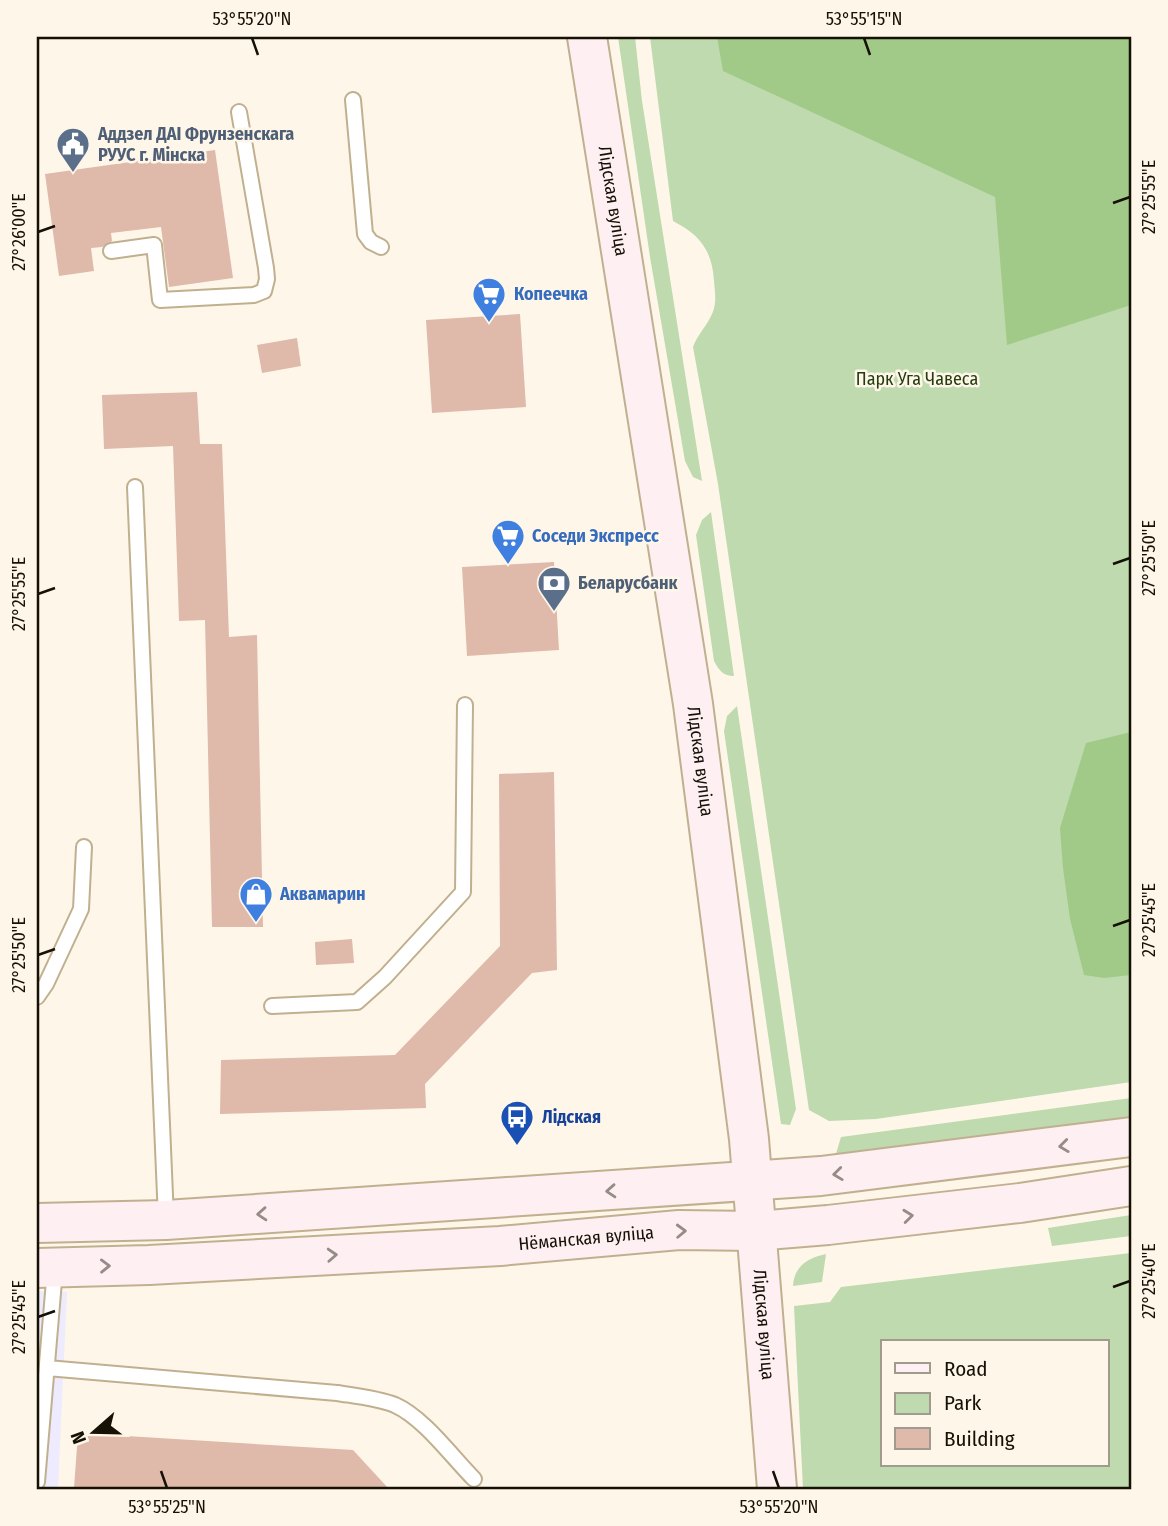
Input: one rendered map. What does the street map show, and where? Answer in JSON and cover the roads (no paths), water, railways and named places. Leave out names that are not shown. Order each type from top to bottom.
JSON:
[{"type":"main road","name":"Лідская вуліца","points":[[587,37],[692,704],[749,1139],[777,1489]]},
{"type":"main road","points":[[37,1223],[166,1220],[821,1176],[1131,1137]]},
{"type":"main road","name":"Нёманская вуліца","points":[[46,1268],[149,1265],[486,1246],[679,1230],[757,1231],[1020,1203],[1131,1186]]},
{"type":"lane","points":[[353,100],[365,234],[371,242],[381,247]]},
{"type":"lane","points":[[111,251],[154,245],[160,300],[254,295],[264,291],[266,268],[239,111]]},
{"type":"lane","points":[[135,486],[166,1220]]},
{"type":"lane","points":[[272,1006],[357,1002],[385,977],[463,892],[465,705]]},
{"type":"lane","points":[[37,997],[46,984],[81,909],[84,847]]},
{"type":"lane","points":[[37,1482],[47,1368],[46,1268]]},
{"type":"lane","points":[[47,1368],[337,1392],[376,1400],[396,1406],[415,1418],[474,1479]]},
{"type":"place","name":"Аддзел ДАІ Фрунзенскага РУУС г. Мінска","points":[[73,174]]},
{"type":"place","name":"Копеечка","points":[[489,324]]},
{"type":"place","name":"Соседи Экспресс","points":[[508,566]]},
{"type":"place","name":"Беларусбанк","points":[[554,613]]},
{"type":"place","name":"Аквамарин","points":[[256,924]]},
{"type":"place","name":"Лідская","points":[[517,1147]]},
{"type":"park label","name":"Парк Уга Чавеса","points":[[917,379]]}]
